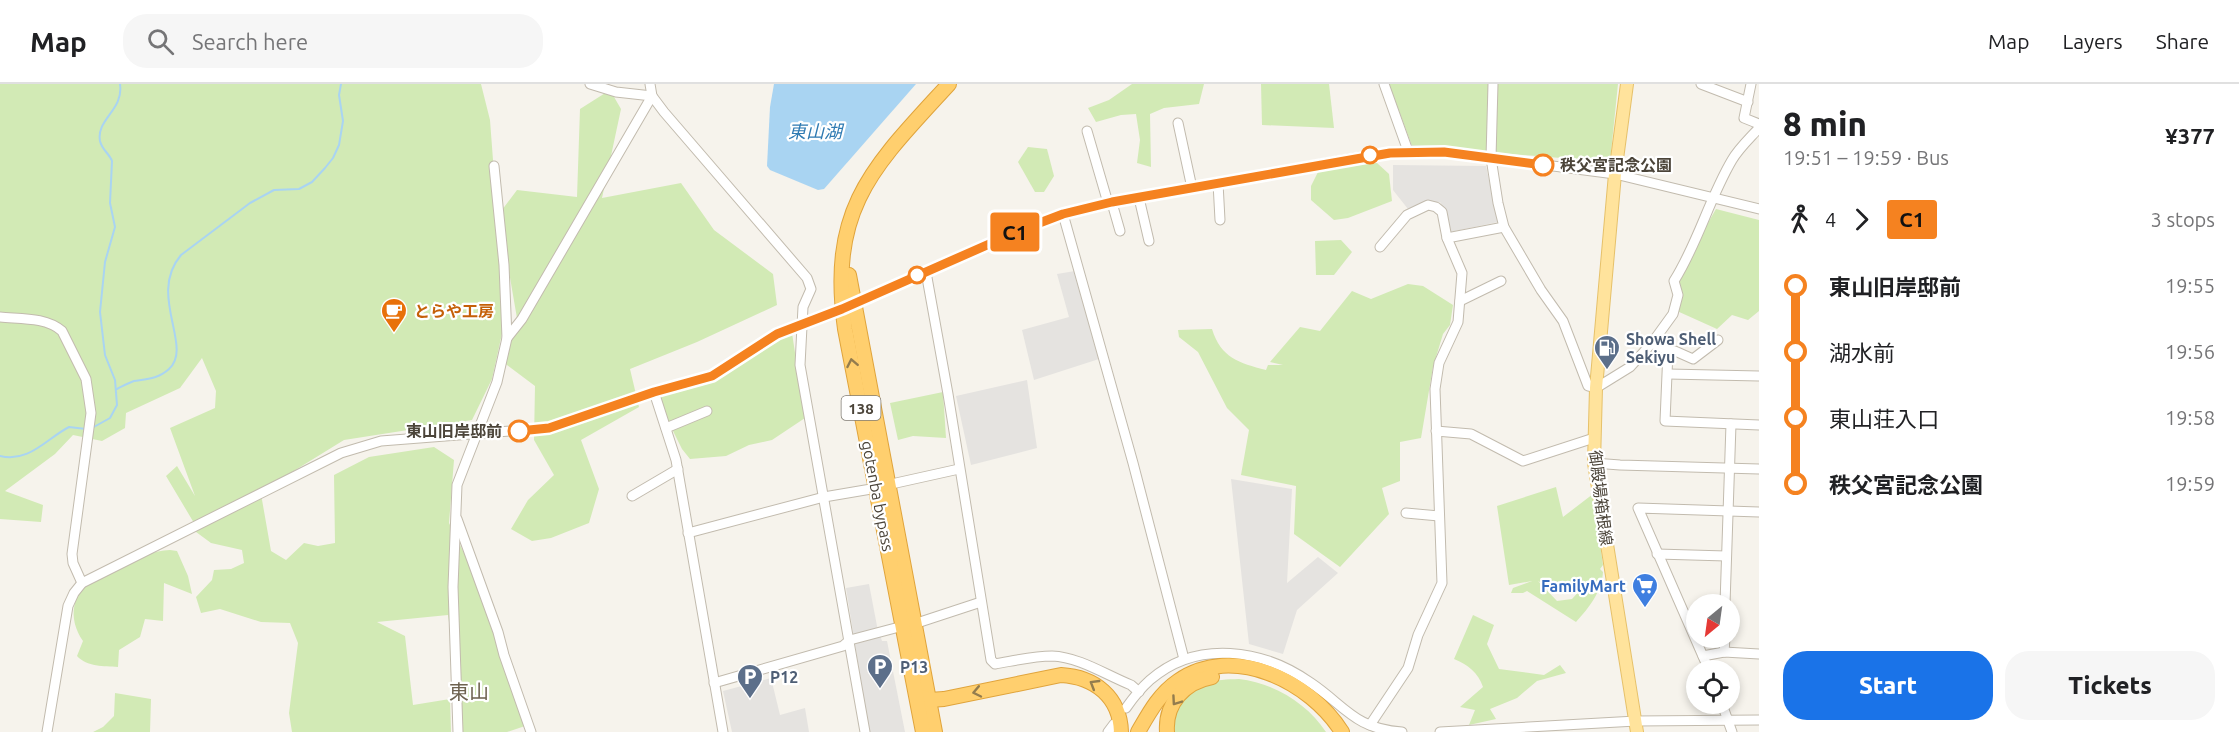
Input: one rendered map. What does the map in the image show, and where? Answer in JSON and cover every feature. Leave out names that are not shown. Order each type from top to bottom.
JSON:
[{"type":"highway","name":"gotenba bypass","points":[[923,732],[908,625],[848,307],[848,270],[850,237],[862,191],[895,143],[949,84]]},
{"type":"highway","name":"gotenba bypass","points":[[908,625],[929,700],[935,732]]},
{"type":"highway","points":[[1138,732],[1153,705],[1178,681],[1198,671],[1233,666],[1267,673],[1299,688],[1317,702],[1342,732]]},
{"type":"highway","points":[[916,692],[929,700],[944,699],[1061,675],[1074,676],[1088,680],[1107,694],[1118,712],[1115,729]]},
{"type":"highway","points":[[1167,732],[1171,706],[1190,686],[1206,678],[1237,675],[1262,679],[1293,694],[1320,716],[1331,732]]},
{"type":"highway","points":[[932,717],[935,706],[944,699]]},
{"type":"main road","name":"御殿場箱根線","points":[[1628,84],[1615,174],[1596,388],[1594,463],[1636,726]]},
{"type":"street","points":[[590,84],[616,92],[652,96]]},
{"type":"street","points":[[650,84],[652,96],[807,278],[811,289],[803,307],[800,365],[865,732]]},
{"type":"street","points":[[1384,84],[1408,151]]},
{"type":"street","points":[[1493,84],[1491,158],[1504,226],[1541,290],[1563,321],[1573,342],[1587,386],[1596,388],[1630,367],[1652,343],[1673,314],[1678,295],[1674,281],[1689,258],[1713,198],[1733,158],[1759,126],[1744,118],[1751,84]]},
{"type":"street","points":[[1701,84],[1715,87],[1748,102]]},
{"type":"street","points":[[507,338],[522,319],[652,96]]},
{"type":"street","points":[[1178,123],[1192,188]]},
{"type":"street","points":[[1087,131],[1120,231]]},
{"type":"street","points":[[46,732],[68,606],[82,583],[341,453],[381,441],[549,428],[654,392],[712,376],[777,334],[848,307],[1063,214],[1110,203],[1371,155],[1408,151],[1444,152],[1615,174],[1759,210]]},
{"type":"street","points":[[458,732],[453,587],[454,514],[457,485],[497,382],[507,338],[504,265],[494,166]]},
{"type":"street","points":[[1218,183],[1220,220]]},
{"type":"street","points":[[1139,198],[1149,242]]},
{"type":"street","points":[[1370,725],[1403,678],[1412,658],[1418,635],[1441,589],[1435,389],[1439,363],[1458,322],[1462,273],[1447,238],[1442,212],[1436,207],[1428,205],[1407,215],[1380,247]]},
{"type":"street","points":[[1063,214],[1133,464],[1184,659]]},
{"type":"street","points":[[1447,238],[1504,226]]},
{"type":"street","points":[[926,272],[991,660],[995,664],[1050,656],[1062,657],[1121,681],[1139,692]]},
{"type":"street","points":[[1460,301],[1501,281]]},
{"type":"street","points":[[0,317],[38,321],[57,327],[62,331],[86,379],[91,413],[72,554],[73,563],[82,583]]},
{"type":"street","points":[[1652,343],[1668,352],[1676,351],[1693,359],[1718,340]]},
{"type":"street","points":[[1668,352],[1665,421],[1759,425]]},
{"type":"street","points":[[1668,374],[1759,376]]},
{"type":"street","points":[[654,392],[678,470],[723,732]]},
{"type":"street","points":[[666,428],[707,411]]},
{"type":"street","points":[[1725,594],[1731,424]]},
{"type":"street","points":[[1436,431],[1471,434],[1523,461],[1594,438]]},
{"type":"street","points":[[1594,463],[1759,469]]},
{"type":"street","points":[[688,533],[824,497],[882,487],[959,469]]},
{"type":"street","points":[[632,496],[678,470]]},
{"type":"street","points":[[1705,660],[1638,508],[1759,512]]},
{"type":"street","points":[[1406,513],[1439,516]]},
{"type":"street","points":[[454,514],[498,632],[531,732]]},
{"type":"street","points":[[1657,554],[1726,556]]},
{"type":"street","points":[[714,683],[843,646],[850,640],[981,602]]},
{"type":"street","points":[[1724,648],[1724,652]]},
{"type":"street","points":[[1703,656],[1724,652],[1759,654]]},
{"type":"street","points":[[1126,708],[1160,672],[1184,659],[1210,653],[1232,653],[1269,660],[1307,680],[1353,717],[1370,725],[1402,732]]},
{"type":"street","points":[[1726,714],[1732,732]]},
{"type":"street","points":[[1440,732],[1759,720]]},
{"type":"green space","points":[[0,84],[481,84],[490,120],[505,320],[492,379],[472,420],[344,440],[245,501],[261,494],[271,551],[286,560],[304,543],[318,546],[335,543],[334,475],[369,457],[434,447],[454,460],[449,523],[482,589],[528,725],[507,732],[458,732],[455,663],[448,615],[377,622],[405,636],[413,705],[450,699],[451,732],[292,732],[289,713],[298,643],[290,623],[261,622],[220,609],[201,613],[196,597],[212,580],[214,570],[231,569],[244,563],[242,550],[211,543],[192,529],[194,523],[166,476],[177,466],[195,496],[170,428],[215,408],[216,391],[202,358],[180,388],[126,413],[125,428],[102,441],[73,435],[55,454],[5,491],[43,505],[41,522],[0,519]]},
{"type":"green space","points":[[1132,84],[1204,84],[1199,104],[1164,108],[1150,114],[1151,167],[1137,163],[1140,140],[1136,114],[1121,115],[1096,122],[1088,108],[1109,100]]},
{"type":"green space","points":[[1261,84],[1329,84],[1334,128],[1262,125]]},
{"type":"green space","points":[[1389,84],[1618,84],[1610,162],[1412,146]]},
{"type":"green space","points":[[610,90],[621,109],[602,198],[681,183],[714,230],[773,274],[777,305],[697,342],[630,369],[639,407],[581,440],[599,489],[589,523],[551,538],[532,541],[511,529],[528,500],[554,475],[534,440],[535,386],[503,362],[518,324],[499,214],[517,190],[577,197],[580,109]]},
{"type":"green space","points":[[1028,147],[1047,149],[1054,176],[1044,192],[1035,192],[1018,162]]},
{"type":"green space","points":[[1377,163],[1389,174],[1392,201],[1348,218],[1334,220],[1311,200],[1311,186],[1320,168]]},
{"type":"green space","points":[[1716,209],[1759,220],[1759,311],[1748,320],[1732,315],[1717,329],[1677,311],[1674,281]]},
{"type":"green space","points":[[1341,240],[1352,252],[1334,275],[1316,275],[1315,241]]},
{"type":"green space","points":[[1408,284],[1423,286],[1453,305],[1450,325],[1443,334],[1433,367],[1421,438],[1400,442],[1400,481],[1382,488],[1389,514],[1340,567],[1294,534],[1296,486],[1241,475],[1249,430],[1227,408],[1198,352],[1179,337],[1178,330],[1212,329],[1220,347],[1232,358],[1266,370],[1268,365],[1283,365],[1270,362],[1300,327],[1320,331],[1352,291],[1371,299]]},
{"type":"green space","points":[[792,333],[805,418],[772,440],[749,445],[726,456],[690,459],[682,449],[656,397]]},
{"type":"green space","points":[[943,392],[946,438],[913,436],[898,440],[890,403]]},
{"type":"green space","points":[[1556,487],[1563,517],[1593,494],[1603,565],[1600,569],[1603,572],[1594,599],[1576,622],[1527,591],[1511,593],[1513,588],[1532,581],[1509,585],[1497,506]],"holes":[[[1592,577],[1572,599],[1557,601],[1538,581],[1560,593],[1574,593]]]},
{"type":"green space","points":[[170,550],[177,551],[188,576],[192,594],[164,583],[163,621],[145,619],[140,637],[119,650],[118,667],[96,665],[81,660],[77,656],[83,641],[75,623],[74,606],[87,582],[102,572],[147,555]]},
{"type":"green space","points":[[1473,615],[1494,625],[1487,644],[1499,669],[1544,675],[1560,665],[1566,673],[1537,681],[1517,698],[1490,709],[1496,719],[1469,725],[1475,710],[1460,707],[1483,687],[1472,670],[1454,659]]},
{"type":"green space","points":[[1239,679],[1265,685],[1288,696],[1309,712],[1326,732],[1173,732],[1176,712],[1195,689],[1208,682]]},
{"type":"green space","points":[[115,693],[151,699],[150,732],[93,732],[103,727],[114,716]]},
{"type":"shaded area","points":[[1393,165],[1486,166],[1498,222],[1450,232],[1444,208],[1440,202],[1431,202],[1408,209],[1393,190]]},
{"type":"shaded area","points":[[1075,271],[1099,359],[1034,380],[1022,330],[1069,317],[1057,274]]},
{"type":"shaded area","points":[[1027,380],[1037,448],[971,465],[956,396]]},
{"type":"shaded area","points":[[1231,479],[1292,489],[1287,583],[1318,557],[1338,573],[1297,610],[1283,654],[1249,644]]},
{"type":"shaded area","name":"P13","points":[[869,584],[877,626],[882,641],[887,641],[905,732],[869,732],[846,588]]},
{"type":"shaded area","name":"P12","points":[[771,678],[780,715],[805,708],[809,732],[732,732],[723,691]]},
{"type":"water","name":"東山湖","points":[[774,84],[916,84],[824,189],[818,190],[770,170],[767,166],[770,107]]},
{"type":"waterway","points":[[92,428],[110,418],[117,405],[115,380],[105,355],[100,312],[105,262],[115,227],[110,203],[112,161],[101,144],[100,133],[118,101],[120,84]]},
{"type":"waterway","points":[[117,389],[134,381],[161,375],[169,369],[175,359],[177,348],[168,287],[172,270],[181,255],[250,203],[274,190],[299,189],[312,182],[333,158],[339,145],[343,121],[339,95],[341,84]]},
{"type":"waterway","points":[[0,456],[20,456],[29,453],[69,427],[86,429]]},
{"type":"bus line","name":"C1","points":[[519,431],[549,428],[654,392],[712,376],[777,334],[842,309],[1021,230],[1063,214],[1112,202],[1371,155],[1408,151],[1444,152],[1543,165]]},
{"type":"place","name":"秩父宮記念公園","points":[[1543,165]]},
{"type":"place","name":"とらや工房","points":[[394,334]]},
{"type":"place","name":"Showa Shell Sekiyu","points":[[1607,371]]},
{"type":"place","name":"東山旧岸邸前","points":[[519,431]]},
{"type":"place","name":"FamilyMart","points":[[1645,609]]},
{"type":"place","name":"P13","points":[[880,690]]},
{"type":"place","name":"P12","points":[[750,700]]},
{"type":"district","name":"東山","points":[[469,691]]}]
